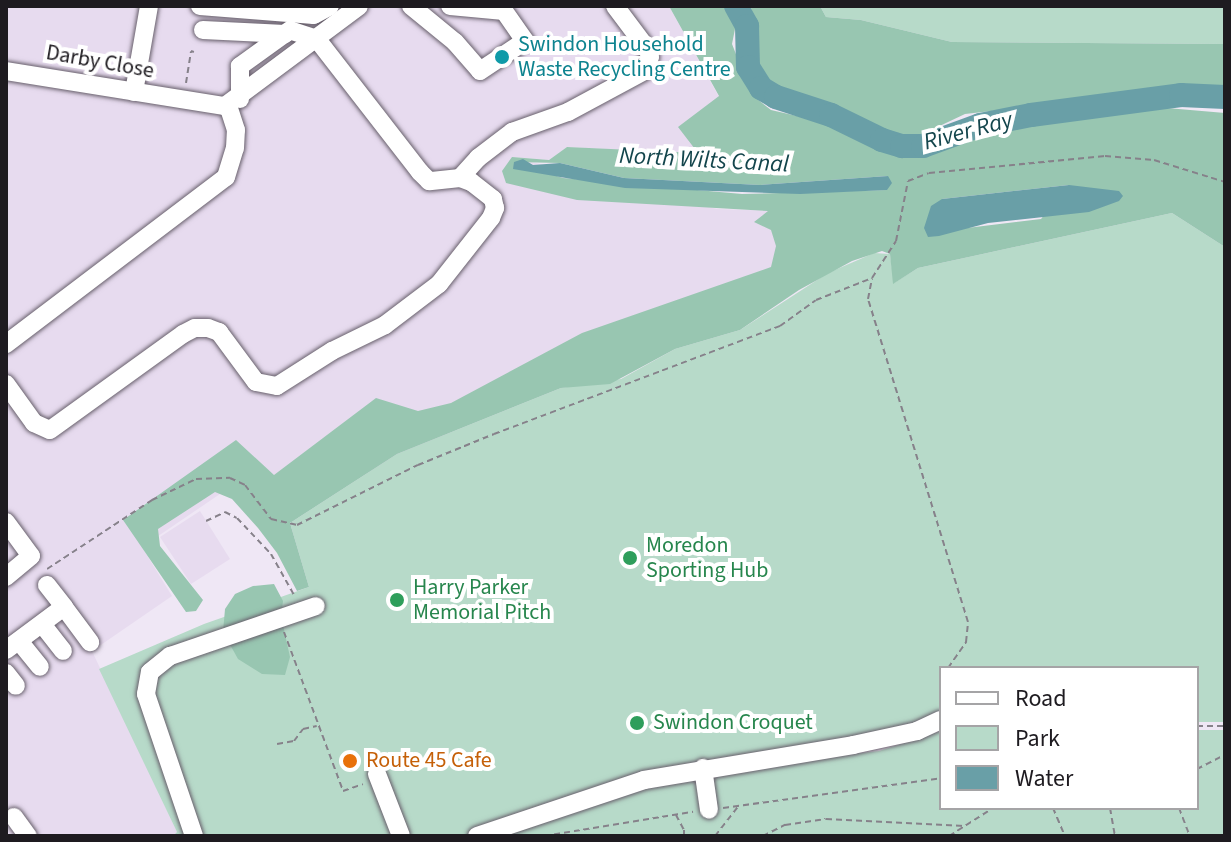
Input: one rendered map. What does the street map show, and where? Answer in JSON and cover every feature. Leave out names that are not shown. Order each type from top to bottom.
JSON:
[{"type":"street","points":[[134,92],[148,13],[159,6]]},
{"type":"street","points":[[200,6],[314,15],[330,6]]},
{"type":"street","points":[[234,102],[359,6]]},
{"type":"street","points":[[411,6],[455,42],[480,71],[525,41],[504,11],[450,6]]},
{"type":"street","points":[[460,178],[478,158],[512,132],[568,112],[644,71],[650,57],[648,50],[615,6]]},
{"type":"street","points":[[203,30],[285,34]]},
{"type":"street","points":[[6,344],[226,177],[235,148],[234,102],[240,66],[290,30],[317,39],[429,181],[460,178],[493,199],[495,208],[459,262],[439,284],[385,325],[332,351],[288,381],[265,386],[256,382],[219,332],[195,328],[50,430],[34,423],[6,384]]},
{"type":"street","name":"Darby Close","points":[[6,71],[134,92],[234,102]]},
{"type":"street","points":[[6,522],[31,556],[6,577]]},
{"type":"street","points":[[46,578],[90,642]]},
{"type":"street","points":[[40,667],[13,646],[64,607]]},
{"type":"street","points":[[194,836],[146,694],[146,680],[160,661],[309,608]]},
{"type":"street","points":[[42,624],[63,651]]},
{"type":"street","points":[[477,836],[614,788],[703,768],[853,745],[917,731],[939,721]]},
{"type":"street","points":[[703,768],[709,810]]},
{"type":"street","points":[[378,776],[409,834]]},
{"type":"street","points":[[14,817],[28,836]]},
{"type":"path","points":[[186,96],[191,51],[194,52]]},
{"type":"path","points":[[949,666],[966,642],[968,622],[868,299],[872,278],[896,241],[906,186],[918,176],[1105,156],[1154,160],[1225,182]]},
{"type":"path","points":[[46,578],[152,500],[196,479],[230,478],[245,485],[271,519],[297,525],[418,465],[780,326],[816,300],[872,278]]},
{"type":"path","points":[[206,521],[225,512],[237,518],[279,565],[309,608]]},
{"type":"path","points":[[279,617],[343,791],[378,776]]},
{"type":"path","points":[[277,744],[294,741],[303,729],[318,726]]},
{"type":"path","points":[[1199,726],[1225,726]]},
{"type":"path","points":[[1199,768],[1225,755]]},
{"type":"path","points":[[544,836],[675,814],[939,778]]},
{"type":"path","points":[[715,836],[739,805]]},
{"type":"path","points":[[949,836],[990,810]]},
{"type":"path","points":[[1054,810],[1065,836]]},
{"type":"path","points":[[1110,810],[1115,836]]},
{"type":"path","points":[[1180,810],[1190,836]]},
{"type":"path","points":[[675,814],[684,836]]},
{"type":"path","points":[[763,836],[785,825],[826,819],[965,826]]},
{"type":"shaded area","points":[[6,6],[669,6],[719,97],[699,154],[567,147],[549,160],[512,157],[717,209],[780,211],[784,270],[275,518],[245,477],[142,547],[172,596],[92,651],[177,832],[173,836],[6,836]]},
{"type":"shaded area","points":[[200,511],[230,559],[191,584],[160,537]]},
{"type":"green space","points":[[669,6],[728,6],[736,24],[732,44],[752,95],[771,110],[836,125],[880,149],[915,147],[974,127],[1167,108],[1225,113],[1225,247],[1172,213],[918,268],[893,284],[890,254],[882,251],[852,261],[799,290],[740,330],[675,349],[610,384],[561,388],[397,454],[290,523],[309,587],[297,591],[277,553],[258,528],[232,499],[215,492],[158,529],[160,546],[203,600],[196,611],[186,612],[123,520],[236,440],[274,475],[376,398],[418,411],[451,403],[582,333],[771,267],[776,246],[771,230],[754,222],[768,211],[577,200],[506,183],[502,171],[512,157],[549,160],[567,147],[698,153],[678,127],[719,96]],"holes":[[[514,162],[560,163],[624,178],[760,185],[888,176],[887,190],[742,194],[563,178]],[[1069,185],[1041,219],[967,228],[942,199]]]},
{"type":"green space","points":[[751,6],[820,6],[826,17],[861,20],[952,42],[1225,44],[1225,89],[1185,89],[965,114],[910,140],[886,137],[844,111],[778,92],[763,81],[754,64]]},
{"type":"green space","points":[[820,6],[1225,6],[1225,44],[952,42],[861,20],[826,17]]},
{"type":"green space","name":"Moredon Sporting Hub","points":[[1172,213],[1225,247],[1225,722],[1199,722],[1199,666],[939,666],[939,712],[841,755],[879,751],[939,732],[939,810],[1199,810],[1199,730],[1225,730],[1225,836],[173,836],[177,832],[99,669],[204,624],[309,587],[290,523],[397,454],[561,388],[621,379],[675,349],[740,330],[828,273],[874,253],[890,254],[894,283],[918,268]]},
{"type":"green space","points":[[274,584],[283,601],[281,616],[290,657],[285,675],[262,674],[238,659],[223,632],[225,609],[235,594],[253,586]]},
{"type":"water","points":[[523,159],[533,165],[560,163],[624,178],[760,185],[888,176],[892,183],[887,190],[800,194],[625,188],[513,169],[514,162]]},
{"type":"water","points":[[1069,185],[1119,191],[1123,196],[1119,201],[1089,212],[988,223],[939,236],[928,237],[924,228],[931,206],[942,199]]},
{"type":"waterway","name":"River Ray","points":[[736,6],[747,26],[748,67],[761,88],[776,97],[831,115],[882,140],[902,146],[923,146],[980,125],[1031,115],[1181,95],[1225,97]]},
{"type":"place","name":"Swindon Household Waste Recycling Centre","points":[[502,57]]},
{"type":"place","name":"Moredon Sporting Hub","points":[[630,558]]},
{"type":"place","name":"Harry Parker Memorial Pitch","points":[[397,600]]},
{"type":"place","name":"Swindon Croquet","points":[[637,723]]},
{"type":"place","name":"Route 45 Cafe","points":[[350,761]]},
{"type":"water label","name":"North Wilts Canal","points":[[704,160]]}]
